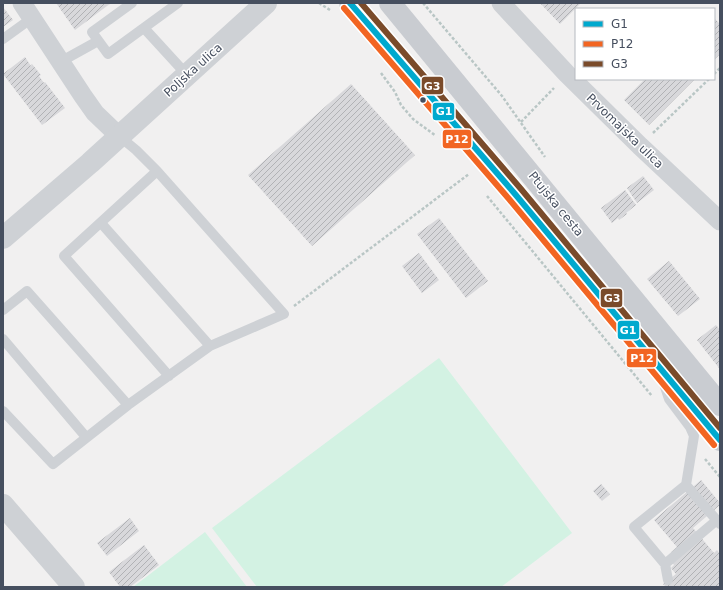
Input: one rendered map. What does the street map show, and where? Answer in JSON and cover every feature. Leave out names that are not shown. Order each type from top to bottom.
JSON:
[{"type":"main road","name":"Ptujska cesta","points":[[390,3],[720,406]]},
{"type":"main road","name":"Ptujska cesta","points":[[341,8],[510,188],[720,440]]},
{"type":"street","points":[[22,3],[95,113],[119,136]]},
{"type":"street","name":"Poljska ulica","points":[[3,238],[90,163],[266,3]]},
{"type":"street","name":"Prvomajska ulica","points":[[501,3],[567,74],[640,146],[720,220]]},
{"type":"street","points":[[3,506],[74,587]]},
{"type":"lane","points":[[132,3],[92,32],[108,54],[178,3]]},
{"type":"lane","points":[[3,39],[32,18]]},
{"type":"lane","points":[[144,28],[187,75]]},
{"type":"lane","points":[[60,62],[98,41]]},
{"type":"lane","points":[[3,411],[53,464],[128,405],[210,346],[284,314],[157,171],[136,150],[119,136]]},
{"type":"lane","points":[[157,171],[64,256],[168,376]]},
{"type":"lane","points":[[101,223],[210,346]]},
{"type":"lane","points":[[3,310],[27,291],[128,405]]},
{"type":"lane","points":[[3,339],[86,437]]},
{"type":"lane","points":[[658,366],[669,399],[690,427],[694,436],[686,485],[634,527],[665,564],[668,580]]},
{"type":"lane","points":[[665,564],[718,522],[686,485]]},
{"type":"path","points":[[319,3],[341,8]]},
{"type":"path","points":[[380,71],[395,92],[401,105],[413,119],[437,136]]},
{"type":"path","points":[[521,122],[567,74]]},
{"type":"path","points":[[640,146],[708,80]]},
{"type":"path","points":[[465,169],[473,179]]},
{"type":"path","points":[[284,314],[469,174]]},
{"type":"path","points":[[487,196],[653,396]]},
{"type":"green space","points":[[439,358],[572,533],[501,587],[257,587],[212,528]]},
{"type":"green space","points":[[205,532],[247,587],[133,587]]},
{"type":"building","points":[[56,3],[111,3],[75,30]]},
{"type":"building","points":[[540,3],[581,3],[575,8],[560,24]]},
{"type":"building","points":[[3,7],[13,20],[3,27]]},
{"type":"building","points":[[715,19],[720,24],[720,54],[715,59]]},
{"type":"building","points":[[25,57],[31,66],[32,64],[41,75],[39,76],[44,83],[45,82],[65,108],[42,125],[3,74]]},
{"type":"building","points":[[644,80],[694,80],[649,125],[624,100]]},
{"type":"building","points":[[351,84],[415,155],[312,246],[248,175]]},
{"type":"building","points":[[643,176],[654,190],[637,203],[627,188]]},
{"type":"building","points":[[625,190],[636,205],[619,220],[618,218],[612,223],[601,208]]},
{"type":"building","points":[[439,218],[488,281],[466,298],[417,234]]},
{"type":"building","points":[[419,253],[439,280],[422,293],[402,266]]},
{"type":"building","points":[[669,261],[700,299],[678,316],[647,279]]},
{"type":"building","points":[[716,325],[720,330],[719,368],[697,340]]},
{"type":"building","points":[[701,480],[720,503],[720,505],[693,528],[714,553],[717,550],[720,554],[720,587],[666,587],[663,584],[676,574],[671,568],[674,565],[671,561],[675,557],[671,552],[677,547],[654,520]]},
{"type":"building","points":[[601,484],[610,494],[602,501],[593,491]]},
{"type":"building","points":[[130,518],[139,531],[107,556],[97,543]]},
{"type":"building","points":[[144,545],[159,565],[130,587],[120,587],[109,572]]},
{"type":"transit line","name":"G1","points":[[350,3],[515,194],[720,440]]},
{"type":"transit line","name":"G3","points":[[361,3],[521,189],[720,428]]},
{"type":"transit line","name":"P12","points":[[344,8],[509,199],[714,445]]}]
